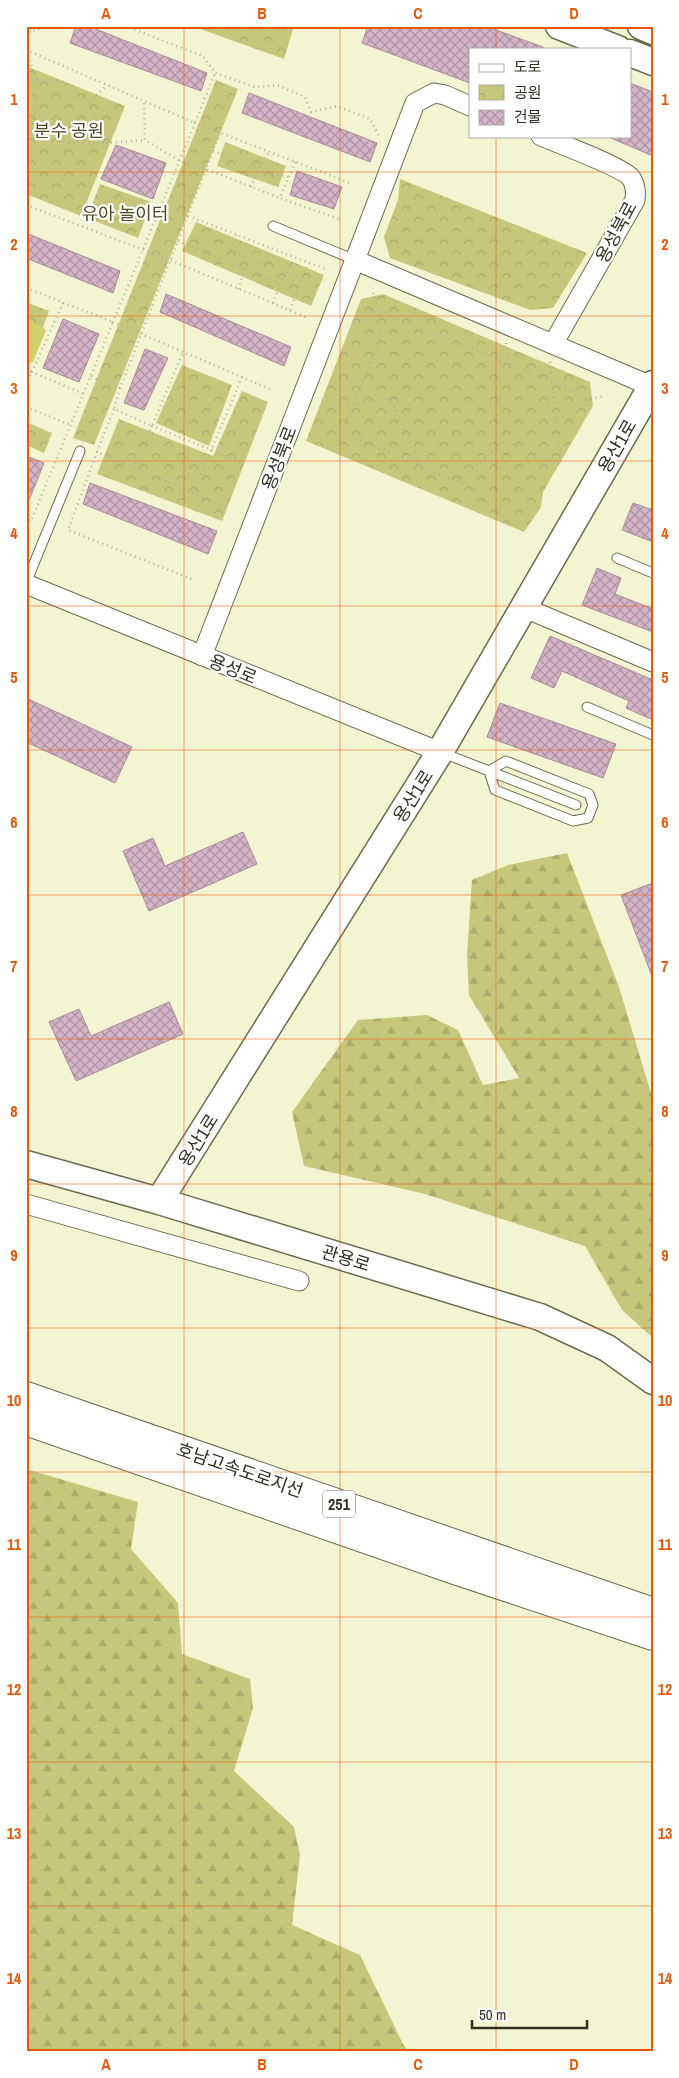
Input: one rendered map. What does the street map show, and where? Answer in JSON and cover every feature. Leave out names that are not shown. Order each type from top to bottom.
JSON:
[{"type":"highway","name":"호남고속도로지선","points":[[26,1396],[653,1612]]},
{"type":"highway","name":"호남고속도로지선","points":[[26,1421],[452,1569],[653,1636]]},
{"type":"main road","points":[[558,26],[615,48]]},
{"type":"main road","points":[[641,26],[653,31]]},
{"type":"main road","points":[[632,55],[653,62]]},
{"type":"main road","name":"용산1로","points":[[160,1201],[440,752],[652,386]]},
{"type":"main road","name":"관용로","points":[[26,1164],[160,1201],[540,1316],[607,1348],[653,1381]]},
{"type":"street","name":"용성북로","points":[[202,656],[415,104],[434,93],[445,95],[469,106]]},
{"type":"street","name":"용성북로","points":[[546,138],[618,169],[630,177],[636,187],[636,200],[551,353]]},
{"type":"street","points":[[355,260],[551,353],[652,386]]},
{"type":"street","name":"용성로","points":[[26,584],[440,752]]},
{"type":"street","points":[[525,608],[653,662]]},
{"type":"street","points":[[26,1204],[299,1281]]},
{"type":"lane","points":[[273,226],[355,260]]},
{"type":"lane","points":[[26,584],[80,451]]},
{"type":"lane","points":[[617,558],[653,573]]},
{"type":"lane","points":[[588,707],[653,735]]},
{"type":"lane","points":[[440,752],[576,805]]},
{"type":"lane","points":[[506,761],[588,794],[593,805],[588,818],[573,820],[496,790],[489,771],[506,761]]},
{"type":"path","points":[[28,26],[30,32],[26,50],[37,80],[37,106],[32,132]]},
{"type":"path","points":[[30,32],[49,26]]},
{"type":"path","points":[[125,26],[203,56],[215,73],[255,87],[277,85],[306,97],[311,112],[337,106],[370,119],[379,136]]},
{"type":"path","points":[[26,50],[196,124],[350,183]]},
{"type":"path","points":[[26,519],[31,521],[196,124],[215,73]]},
{"type":"path","points":[[26,83],[37,80],[62,82],[89,102],[106,143]]},
{"type":"path","points":[[89,102],[107,85]]},
{"type":"path","points":[[144,101],[145,140]]},
{"type":"path","points":[[26,128],[32,132],[70,143],[145,140],[180,161],[339,219]]},
{"type":"path","points":[[194,580],[68,530],[114,409],[120,388],[220,133]]},
{"type":"path","points":[[214,151],[289,177]]},
{"type":"path","points":[[251,187],[259,168],[269,152]]},
{"type":"path","points":[[280,198],[295,162]]},
{"type":"path","points":[[26,205],[170,260],[308,318]]},
{"type":"path","points":[[188,216],[325,269]]},
{"type":"path","points":[[237,235],[231,250],[266,265],[261,275]]},
{"type":"path","points":[[178,241],[280,283]]},
{"type":"path","points":[[290,310],[308,263]]},
{"type":"path","points":[[238,289],[245,269]]},
{"type":"path","points":[[273,303],[285,272],[302,279]]},
{"type":"path","points":[[26,288],[113,322],[270,389]]},
{"type":"path","points":[[334,451],[380,340],[379,311],[374,292]]},
{"type":"path","points":[[26,383],[63,302]]},
{"type":"path","points":[[410,324],[416,306]]},
{"type":"path","points":[[379,311],[583,394],[591,412]]},
{"type":"path","points":[[506,343],[508,363]]},
{"type":"path","points":[[134,468],[183,352]]},
{"type":"path","points":[[457,481],[506,441],[561,466],[551,353]]},
{"type":"path","points":[[26,369],[84,394]]},
{"type":"path","points":[[92,377],[120,388]]},
{"type":"path","points":[[193,493],[242,377]]},
{"type":"path","points":[[585,400],[604,396]]},
{"type":"path","points":[[354,404],[390,398],[421,466]]},
{"type":"path","points":[[26,407],[71,425]]},
{"type":"path","points":[[114,409],[244,463]]},
{"type":"path","points":[[342,433],[480,491]]},
{"type":"path","points":[[97,452],[226,507]]},
{"type":"green space","points":[[192,26],[294,26],[284,59]]},
{"type":"green space","name":"분수 공원","points":[[26,66],[125,106],[81,216],[26,194]]},
{"type":"green space","points":[[216,80],[238,89],[94,445],[73,438]]},
{"type":"green space","points":[[225,142],[286,166],[278,187],[217,166]]},
{"type":"green space","points":[[400,179],[587,253],[553,308],[530,310],[390,258],[384,237],[398,200]]},
{"type":"green space","name":"유아 놀이터","points":[[100,184],[151,202],[138,238],[87,218]]},
{"type":"green space","points":[[196,222],[324,275],[311,306],[182,251]]},
{"type":"green space","points":[[383,294],[590,382],[593,406],[543,492],[541,507],[524,532],[306,441],[361,299]]},
{"type":"green space","points":[[26,302],[49,311],[26,373]]},
{"type":"green space","points":[[182,365],[232,385],[209,446],[156,423]]},
{"type":"green space","points":[[242,391],[268,402],[222,521],[97,474],[119,419],[213,456]]},
{"type":"green space","points":[[26,422],[52,433],[44,453],[26,445]]},
{"type":"green space","points":[[567,853],[619,987],[653,1100],[653,1338],[622,1310],[585,1246],[425,1194],[304,1166],[292,1112],[358,1020],[427,1015],[458,1030],[483,1085],[519,1078],[469,995],[467,955],[472,880],[508,865]]},
{"type":"green space","points":[[26,1469],[138,1502],[131,1549],[178,1603],[182,1654],[250,1679],[253,1708],[234,1771],[294,1827],[300,1855],[292,1925],[360,1955],[403,2044],[409,2052],[26,2052]]},
{"type":"shaded area","points":[[31,86],[32,106],[28,124],[26,123],[26,88]]},
{"type":"shaded area","points":[[26,317],[46,330],[33,362],[26,364]]},
{"type":"building","points":[[76,26],[88,26],[207,73],[201,91],[70,43]]},
{"type":"building","points":[[368,26],[485,26],[543,48],[469,48],[469,83],[362,43]]},
{"type":"building","points":[[632,84],[653,92],[653,156],[611,138],[632,138]]},
{"type":"building","points":[[249,93],[377,143],[370,162],[242,113]]},
{"type":"building","points":[[116,145],[166,163],[153,199],[101,179]]},
{"type":"building","points":[[297,171],[342,187],[334,209],[290,195]]},
{"type":"building","points":[[26,233],[120,271],[113,293],[26,258]]},
{"type":"building","points":[[166,294],[291,347],[284,366],[160,312]]},
{"type":"building","points":[[63,319],[99,334],[79,382],[43,368]]},
{"type":"building","points":[[145,349],[168,358],[144,410],[124,403]]},
{"type":"building","points":[[26,456],[44,463],[27,505],[26,505]]},
{"type":"building","points":[[90,483],[217,531],[208,554],[83,504]]},
{"type":"building","points":[[633,503],[653,510],[653,542],[622,530]]},
{"type":"building","points":[[597,568],[621,578],[615,594],[653,609],[653,632],[582,605]]},
{"type":"building","points":[[550,636],[653,680],[653,720],[626,708],[629,701],[562,671],[554,688],[531,678]]},
{"type":"building","points":[[26,698],[132,747],[115,783],[26,742]]},
{"type":"building","points":[[500,703],[616,744],[603,778],[487,737]]},
{"type":"building","points":[[243,832],[257,864],[149,911],[123,851],[153,838],[165,866]]},
{"type":"building","points":[[653,883],[653,976],[652,976],[621,895]]},
{"type":"building","points":[[169,1002],[183,1034],[76,1081],[49,1022],[79,1009],[91,1036]]}]
